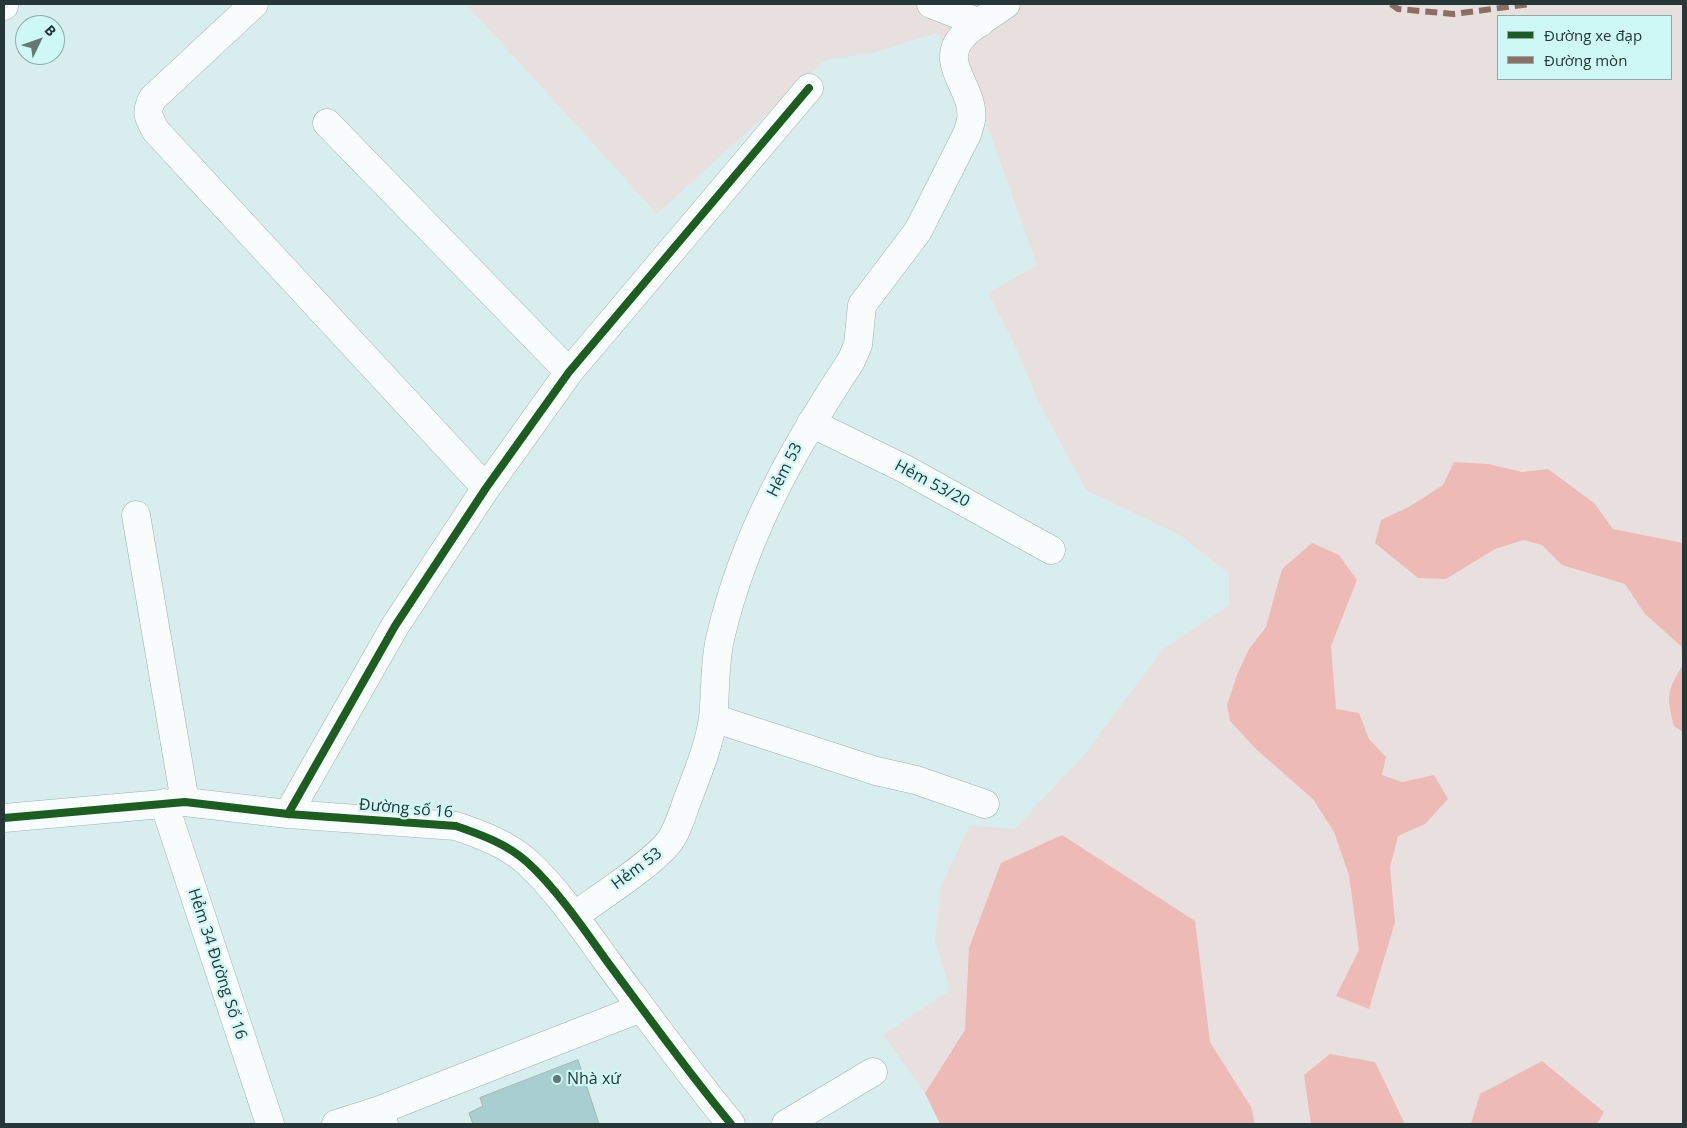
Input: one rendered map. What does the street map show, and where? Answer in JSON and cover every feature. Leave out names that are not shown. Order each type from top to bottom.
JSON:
[{"type":"street","points":[[254,4],[153,98],[147,108],[147,117],[156,131],[486,488]]},
{"type":"street","points":[[931,4],[980,23]]},
{"type":"street","name":"Hẻm 53","points":[[574,916],[657,855],[673,836],[702,762],[713,718],[719,641],[731,598],[777,482],[811,422],[851,361],[858,345],[862,305],[918,231],[968,134],[972,118],[970,102],[958,78],[953,59],[956,47],[962,36],[1006,4]]},
{"type":"street","points":[[288,814],[395,626],[486,488],[569,372],[808,88]]},
{"type":"street","points":[[327,123],[569,372]]},
{"type":"street","name":"Hẻm 53/20","points":[[811,422],[905,469],[1051,550]]},
{"type":"street","name":"Hẻm 34 Đường Số 16","points":[[136,515],[175,803],[270,1124]]},
{"type":"street","points":[[713,718],[867,768],[916,780],[985,804]]},
{"type":"street","name":"Đường số 16","points":[[4,818],[175,803],[288,814],[456,826],[483,835],[503,844],[527,862],[574,916],[641,1008],[731,1124]]},
{"type":"street","points":[[336,1124],[382,1117],[641,1008]]},
{"type":"street","points":[[786,1124],[873,1072]]},
{"type":"shaded area","points":[[466,4],[1683,4],[1683,1124],[940,1124],[925,1093],[883,1035],[950,990],[935,941],[941,886],[970,825],[1014,829],[1084,755],[1163,649],[1229,605],[1229,574],[1180,535],[1086,490],[1039,403],[1013,341],[988,293],[1037,265],[971,80],[936,33],[877,52],[826,60],[657,214]]},
{"type":"shaded area","points":[[1454,462],[1488,464],[1522,472],[1548,469],[1594,503],[1613,529],[1683,543],[1683,660],[1681,646],[1645,614],[1625,584],[1562,565],[1542,545],[1524,540],[1495,549],[1446,579],[1418,578],[1375,543],[1381,520],[1409,507],[1443,485]]},
{"type":"shaded area","points":[[1312,543],[1339,555],[1357,580],[1331,646],[1336,709],[1359,713],[1369,739],[1386,757],[1382,775],[1402,782],[1434,775],[1448,799],[1425,824],[1398,836],[1390,867],[1395,922],[1369,1009],[1336,996],[1359,950],[1349,875],[1334,832],[1313,799],[1257,750],[1230,721],[1227,705],[1237,675],[1249,649],[1266,627],[1282,569]]},
{"type":"shaded area","points":[[1683,664],[1683,732],[1674,726],[1669,700],[1671,688]]},
{"type":"shaded area","points":[[1062,835],[1195,921],[1210,1042],[1251,1107],[1255,1124],[940,1124],[925,1093],[965,1030],[969,948],[1001,863]]},
{"type":"shaded area","points":[[1330,1054],[1375,1062],[1404,1122],[1403,1124],[1311,1124],[1304,1075]]},
{"type":"shaded area","points":[[1542,1061],[1604,1112],[1597,1124],[1471,1124],[1480,1094]]},
{"type":"building","name":"Nhà xứ","points":[[578,1060],[599,1124],[473,1124],[469,1113],[483,1106],[480,1098]]},
{"type":"marked path","points":[[1391,4],[1398,9],[1453,14],[1531,4]]},
{"type":"cycle path","points":[[288,814],[395,626],[486,488],[569,372],[809,88]]},
{"type":"cycle path","points":[[4,818],[185,802],[288,814],[456,826],[485,837],[503,845],[538,872],[579,922],[683,1063],[731,1124]]},
{"type":"place","name":"Nhà xứ","points":[[557,1079]]}]
